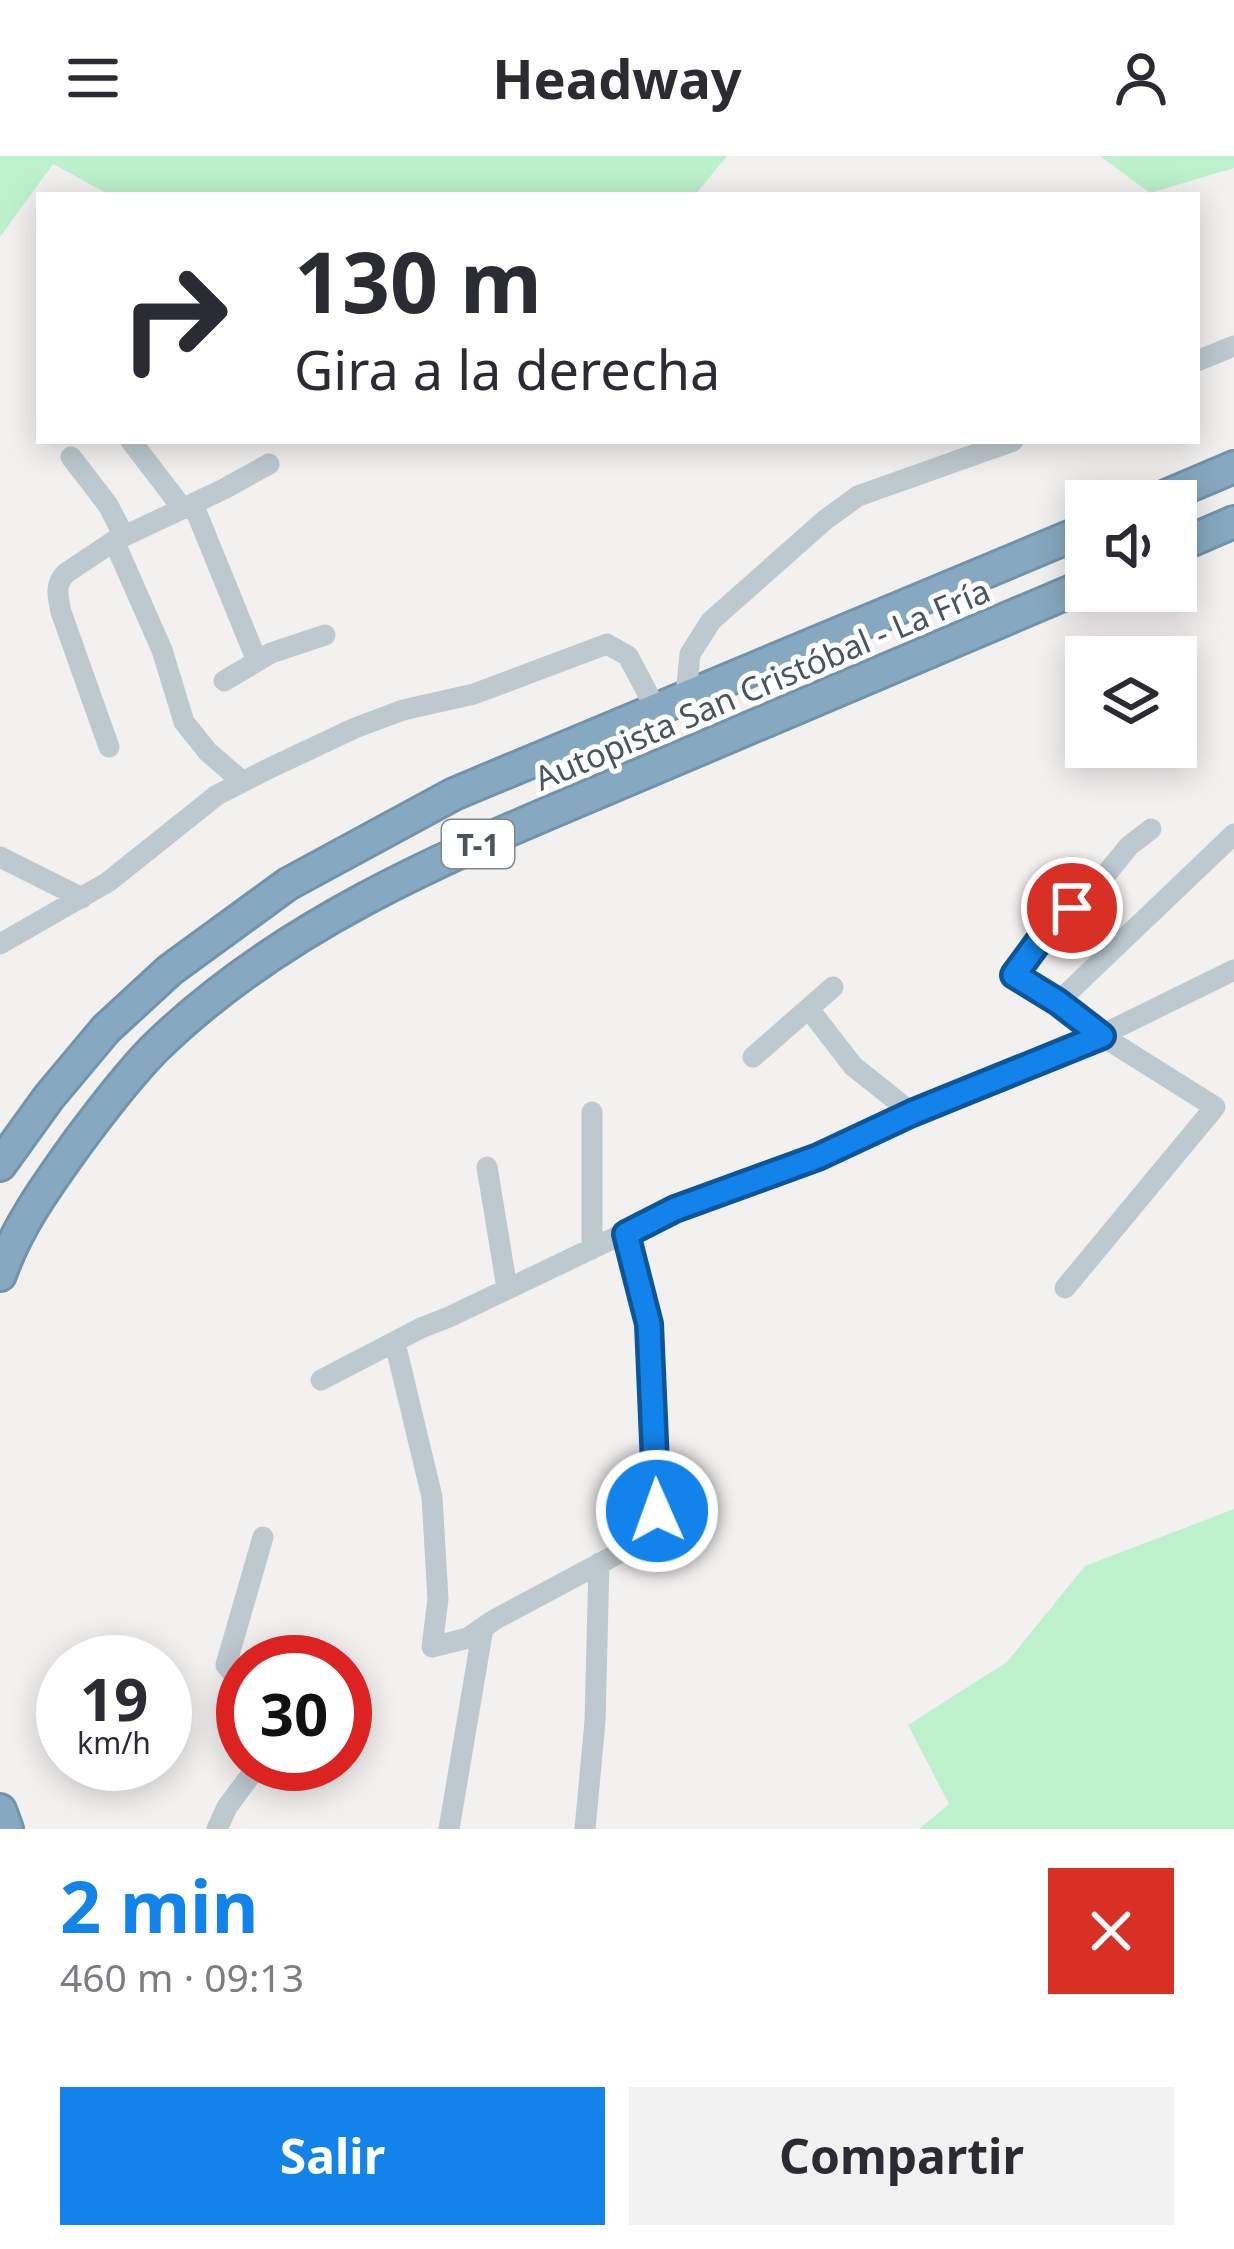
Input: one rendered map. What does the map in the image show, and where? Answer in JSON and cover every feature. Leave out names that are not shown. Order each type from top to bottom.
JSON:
[{"type":"highway","points":[[1197,483],[1234,467]]},
{"type":"highway","points":[[1197,538],[1234,522]]},
{"type":"highway","name":"Autopista San Cristóbal - La Fría","points":[[0,1166],[49,1096],[106,1029],[170,970],[288,884],[454,794],[1065,539]]},
{"type":"highway","name":"Autopista San Cristóbal - La Fría","points":[[0,1275],[39,1196],[151,1052],[280,949],[367,897],[468,848],[1065,595]]},
{"type":"highway","points":[[0,1810],[8,1829]]},
{"type":"street","points":[[1200,360],[1234,346]]},
{"type":"street","points":[[134,444],[188,506],[257,661]]},
{"type":"street","points":[[686,696],[690,654],[711,621],[824,520],[858,496],[1005,444]]},
{"type":"street","points":[[71,457],[108,505],[184,722],[208,752],[243,782]]},
{"type":"street","points":[[109,747],[61,612],[60,580],[119,538],[269,464]]},
{"type":"street","points":[[224,681],[281,649],[325,635]]},
{"type":"street","points":[[0,944],[130,866],[217,796],[355,728],[403,710],[474,694],[607,644],[628,656],[656,709]]},
{"type":"street","points":[[1065,1288],[1215,1107],[1014,975],[1050,926],[1094,889],[1129,846],[1151,829]]},
{"type":"street","points":[[1058,1002],[1234,834]]},
{"type":"street","points":[[0,857],[82,898]]},
{"type":"street","points":[[321,1380],[675,1209],[787,1171],[912,1113],[1102,1036],[1234,970]]},
{"type":"street","points":[[753,1058],[833,987]]},
{"type":"street","points":[[809,1009],[854,1066],[912,1113]]},
{"type":"street","points":[[592,1112],[592,1250]]},
{"type":"street","points":[[487,1167],[507,1288]]},
{"type":"street","points":[[394,1343],[432,1497],[438,1599],[432,1647],[468,1639],[654,1530],[649,1324],[626,1234]]},
{"type":"street","points":[[234,1635],[262,1537]]},
{"type":"street","points":[[585,1829],[595,1721],[599,1563]]},
{"type":"street","points":[[449,1829],[483,1628]]},
{"type":"street","points":[[217,1829],[240,1791]]},
{"type":"green space","points":[[0,156],[727,156],[697,192],[104,192],[53,164],[0,237]]},
{"type":"green space","points":[[1100,156],[1234,156],[1234,168],[1149,192]]},
{"type":"green space","points":[[1234,1509],[1234,1829],[919,1829],[949,1804],[908,1725],[1007,1662],[1085,1566]]},
{"type":"route","points":[[657,1511],[649,1324],[626,1234],[675,1209],[787,1171],[912,1113],[1102,1036],[1014,975],[1050,926],[1072,908]]}]
